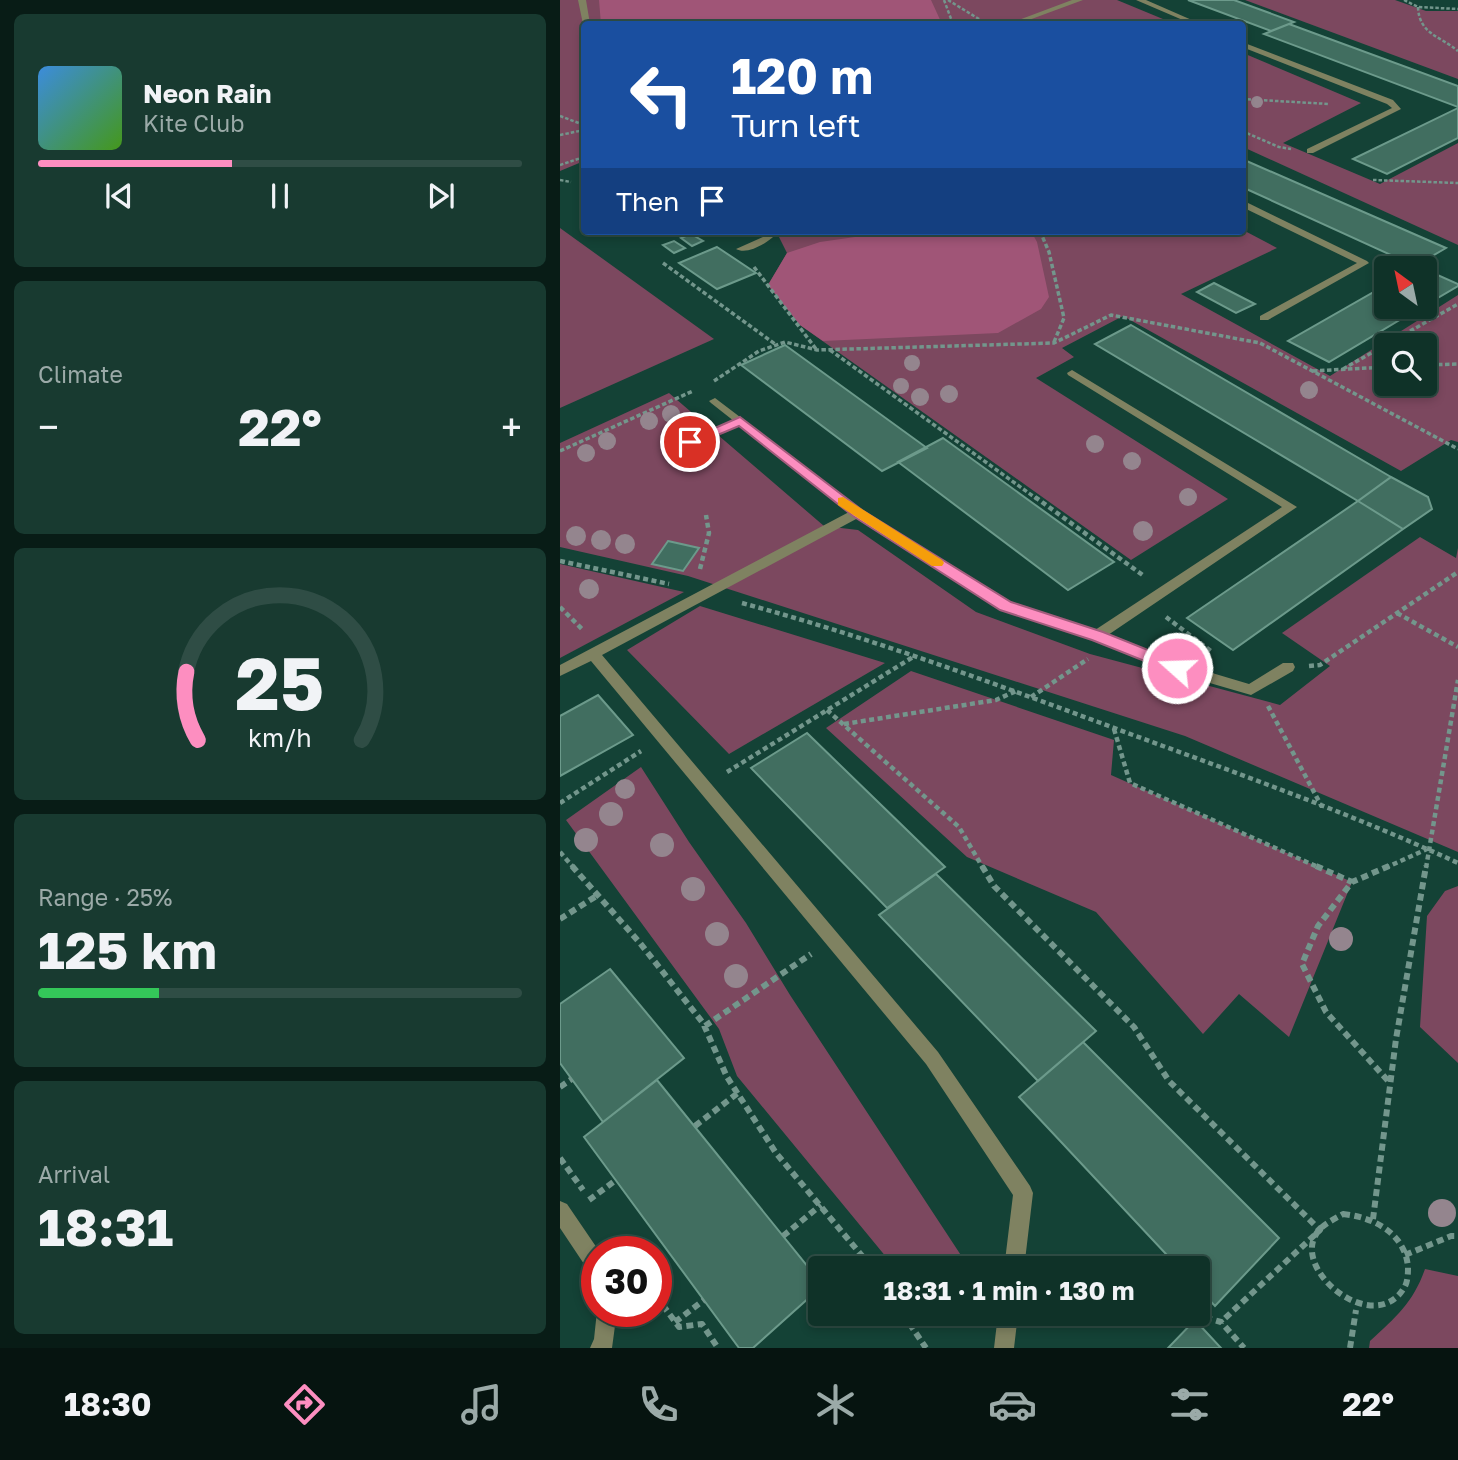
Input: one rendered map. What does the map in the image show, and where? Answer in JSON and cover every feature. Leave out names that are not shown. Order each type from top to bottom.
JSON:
[{"type":"street","points":[[582,0],[586,21]]},
{"type":"street","points":[[1020,21],[1079,0]]},
{"type":"street","points":[[1140,0],[1189,21]]},
{"type":"street","points":[[1246,46],[1390,102],[1396,109],[1310,151]]},
{"type":"street","points":[[1246,205],[1364,263],[1264,318]]},
{"type":"street","points":[[741,250],[771,235]]},
{"type":"street","points":[[1072,373],[1291,507],[1097,636]]},
{"type":"street","points":[[715,401],[858,513],[1005,606],[1097,636],[1177,668],[1251,690],[1288,667]]},
{"type":"street","points":[[690,442],[740,421]]},
{"type":"street","points":[[560,671],[858,513]]},
{"type":"street","points":[[596,651],[663,738],[932,1058],[1023,1193],[1016,1256]]},
{"type":"street","points":[[560,1211],[581,1242]]},
{"type":"street","points":[[1004,1348],[1007,1326]]},
{"type":"street","points":[[600,1348],[604,1342],[605,1327]]},
{"type":"path","points":[[944,0],[952,21]]},
{"type":"path","points":[[948,0],[982,21]]},
{"type":"path","points":[[1404,0],[1418,7],[1458,9]]},
{"type":"path","points":[[1418,7],[1417,19],[1421,28],[1450,43],[1458,51]]},
{"type":"path","points":[[1246,99],[1332,104]]},
{"type":"path","points":[[560,116],[581,126]]},
{"type":"path","points":[[560,135],[581,129]]},
{"type":"path","points":[[1246,133],[1279,147],[1310,151]]},
{"type":"path","points":[[560,165],[581,157]]},
{"type":"path","points":[[560,180],[571,182]]},
{"type":"path","points":[[1373,180],[1458,183]]},
{"type":"path","points":[[1042,235],[1049,252],[1064,318],[1054,342]]},
{"type":"path","points":[[741,250],[817,350]]},
{"type":"path","points":[[663,264],[776,345]]},
{"type":"path","points":[[1343,369],[1458,304]]},
{"type":"path","points":[[710,383],[759,351],[785,342],[817,350],[1054,342],[1111,315],[1261,343],[1458,449]]},
{"type":"path","points":[[830,350],[1165,591]]},
{"type":"path","points":[[1437,365],[1458,364]]},
{"type":"path","points":[[1312,371],[1374,368]]},
{"type":"path","points":[[560,451],[699,389]]},
{"type":"path","points":[[699,573],[709,533],[706,515]]},
{"type":"path","points":[[560,561],[789,615],[913,656],[1114,728],[1458,863]]},
{"type":"path","points":[[1288,667],[1320,665],[1458,572]]},
{"type":"path","points":[[560,607],[596,651]]},
{"type":"path","points":[[1397,613],[1458,647]]},
{"type":"path","points":[[704,786],[913,656]]},
{"type":"path","points":[[1373,1219],[1390,1083],[1458,680]]},
{"type":"path","points":[[844,724],[996,700],[1016,691]]},
{"type":"path","points":[[827,710],[960,827],[994,886],[1135,1027],[1169,1082],[1320,1230]]},
{"type":"path","points":[[1114,728],[1130,783],[1352,882]]},
{"type":"path","points":[[560,803],[663,738]]},
{"type":"path","points":[[1390,1083],[1326,1012],[1302,964],[1318,926],[1352,882],[1428,849]]},
{"type":"path","points":[[560,852],[640,943],[705,1026],[727,1077],[776,1153],[862,1256]]},
{"type":"path","points":[[560,919],[598,895]]},
{"type":"path","points":[[705,1026],[832,939]]},
{"type":"path","points":[[560,1087],[572,1079]]},
{"type":"path","points":[[695,1126],[738,1093]]},
{"type":"path","points":[[783,1236],[821,1205]]},
{"type":"path","points":[[1221,1322],[1330,1220],[1343,1214],[1358,1214],[1373,1219],[1387,1228],[1398,1240],[1408,1271],[1405,1287],[1398,1299],[1372,1312],[1356,1310],[1340,1302],[1327,1290],[1317,1275],[1313,1259],[1314,1243],[1320,1230]]},
{"type":"path","points":[[1405,1255],[1451,1236],[1458,1236]]},
{"type":"path","points":[[675,1322],[704,1300]]},
{"type":"path","points":[[1350,1348],[1356,1310]]},
{"type":"path","points":[[672,1318],[679,1327],[702,1324],[718,1348]]},
{"type":"path","points":[[1210,1319],[1221,1322],[1244,1348]]},
{"type":"path","points":[[911,1326],[926,1348]]},
{"type":"shaded area","points":[[560,0],[1117,0],[1168,21],[581,21],[581,162],[560,171]]},
{"type":"shaded area","points":[[599,0],[931,0],[941,21],[601,21]]},
{"type":"shaded area","points":[[1245,0],[1395,0],[1426,11],[1458,11],[1458,79]]},
{"type":"shaded area","points":[[1246,54],[1361,103],[1283,143],[1380,184],[1458,143],[1458,245],[1246,148]]},
{"type":"shaded area","points":[[560,228],[714,339],[560,408]]},
{"type":"shaded area","points":[[1246,232],[1277,248],[1181,294],[1330,376],[1374,348],[1374,396],[1437,396],[1437,333],[1398,333],[1420,319],[1437,319],[1437,308],[1458,295],[1458,442],[1451,440],[1401,471],[1123,316],[1062,348],[1074,357],[1036,378],[1228,499],[1131,560],[800,325],[768,285],[787,253],[778,235],[1246,235]]},
{"type":"shaded area","points":[[869,235],[1033,235],[1049,297],[1041,309],[998,333],[823,341],[800,325],[768,285],[787,253],[820,242]]},
{"type":"shaded area","points":[[669,393],[824,526],[858,530],[976,612],[1090,654],[1280,705],[1330,666],[1282,633],[1420,537],[1456,558],[1458,548],[1458,852],[1185,736],[688,576],[560,547],[560,443]]},
{"type":"shaded area","points":[[560,564],[684,592],[560,658]]},
{"type":"shaded area","points":[[700,606],[885,663],[729,754],[627,650]]},
{"type":"shaded area","points":[[911,671],[1114,740],[1111,775],[1352,882],[1289,1037],[1239,994],[1203,1034],[1096,912],[967,857],[826,728]]},
{"type":"shaded area","points":[[641,767],[746,923],[790,995],[961,1256],[885,1256],[737,1076],[719,1029],[566,820]]},
{"type":"shaded area","points":[[1458,886],[1458,1063],[1420,1027],[1427,916],[1445,891]]},
{"type":"shaded area","points":[[1425,1269],[1458,1276],[1458,1348],[1369,1348],[1370,1341],[1396,1317],[1409,1300]]},
{"type":"building","points":[[1188,0],[1234,0],[1294,22],[1271,31]]},
{"type":"building","points":[[1289,24],[1458,86],[1458,107],[1264,34]]},
{"type":"building","points":[[1458,108],[1458,138],[1387,174],[1353,159]]},
{"type":"building","points":[[1246,161],[1446,248],[1432,256],[1393,256],[1246,189]]},
{"type":"building","points":[[693,235],[703,241],[692,246],[681,238]]},
{"type":"building","points":[[674,241],[685,248],[674,253],[663,245]]},
{"type":"building","points":[[717,247],[756,273],[717,289],[679,263]]},
{"type":"building","points":[[1437,275],[1458,286],[1437,298]]},
{"type":"building","points":[[1214,283],[1255,304],[1236,313],[1197,292]]},
{"type":"building","points":[[1374,292],[1374,319],[1401,319],[1329,362],[1288,341]]},
{"type":"building","points":[[1131,325],[1391,477],[1358,501],[1095,344]]},
{"type":"building","points":[[785,345],[927,448],[882,471],[741,365]]},
{"type":"building","points":[[943,438],[1114,562],[1068,590],[898,462]]},
{"type":"building","points":[[1391,477],[1428,497],[1432,509],[1403,529],[1358,501]]},
{"type":"building","points":[[1358,501],[1403,529],[1233,650],[1187,618]]},
{"type":"building","points":[[668,541],[699,548],[683,571],[652,564]]},
{"type":"building","points":[[598,695],[633,735],[560,776],[560,716]]},
{"type":"building","points":[[807,733],[945,867],[887,908],[751,768]]},
{"type":"building","points":[[936,874],[1096,1031],[1038,1081],[879,915]]},
{"type":"building","points":[[610,969],[684,1058],[603,1122],[560,1063],[560,1004]]},
{"type":"building","points":[[1083,1042],[1279,1238],[1215,1306],[1210,1301],[1210,1256],[1168,1256],[1019,1097]]},
{"type":"building","points":[[657,1080],[808,1267],[808,1299],[753,1348],[739,1348],[672,1257],[672,1236],[657,1236],[584,1137]]},
{"type":"building","points":[[1189,1326],[1201,1326],[1221,1348],[1168,1348]]},
{"type":"slow traffic","points":[[843,502],[937,563]]},
{"type":"route","points":[[690,442],[740,421],[858,513],[1005,606],[1097,636],[1111,644],[1177,668]]}]
